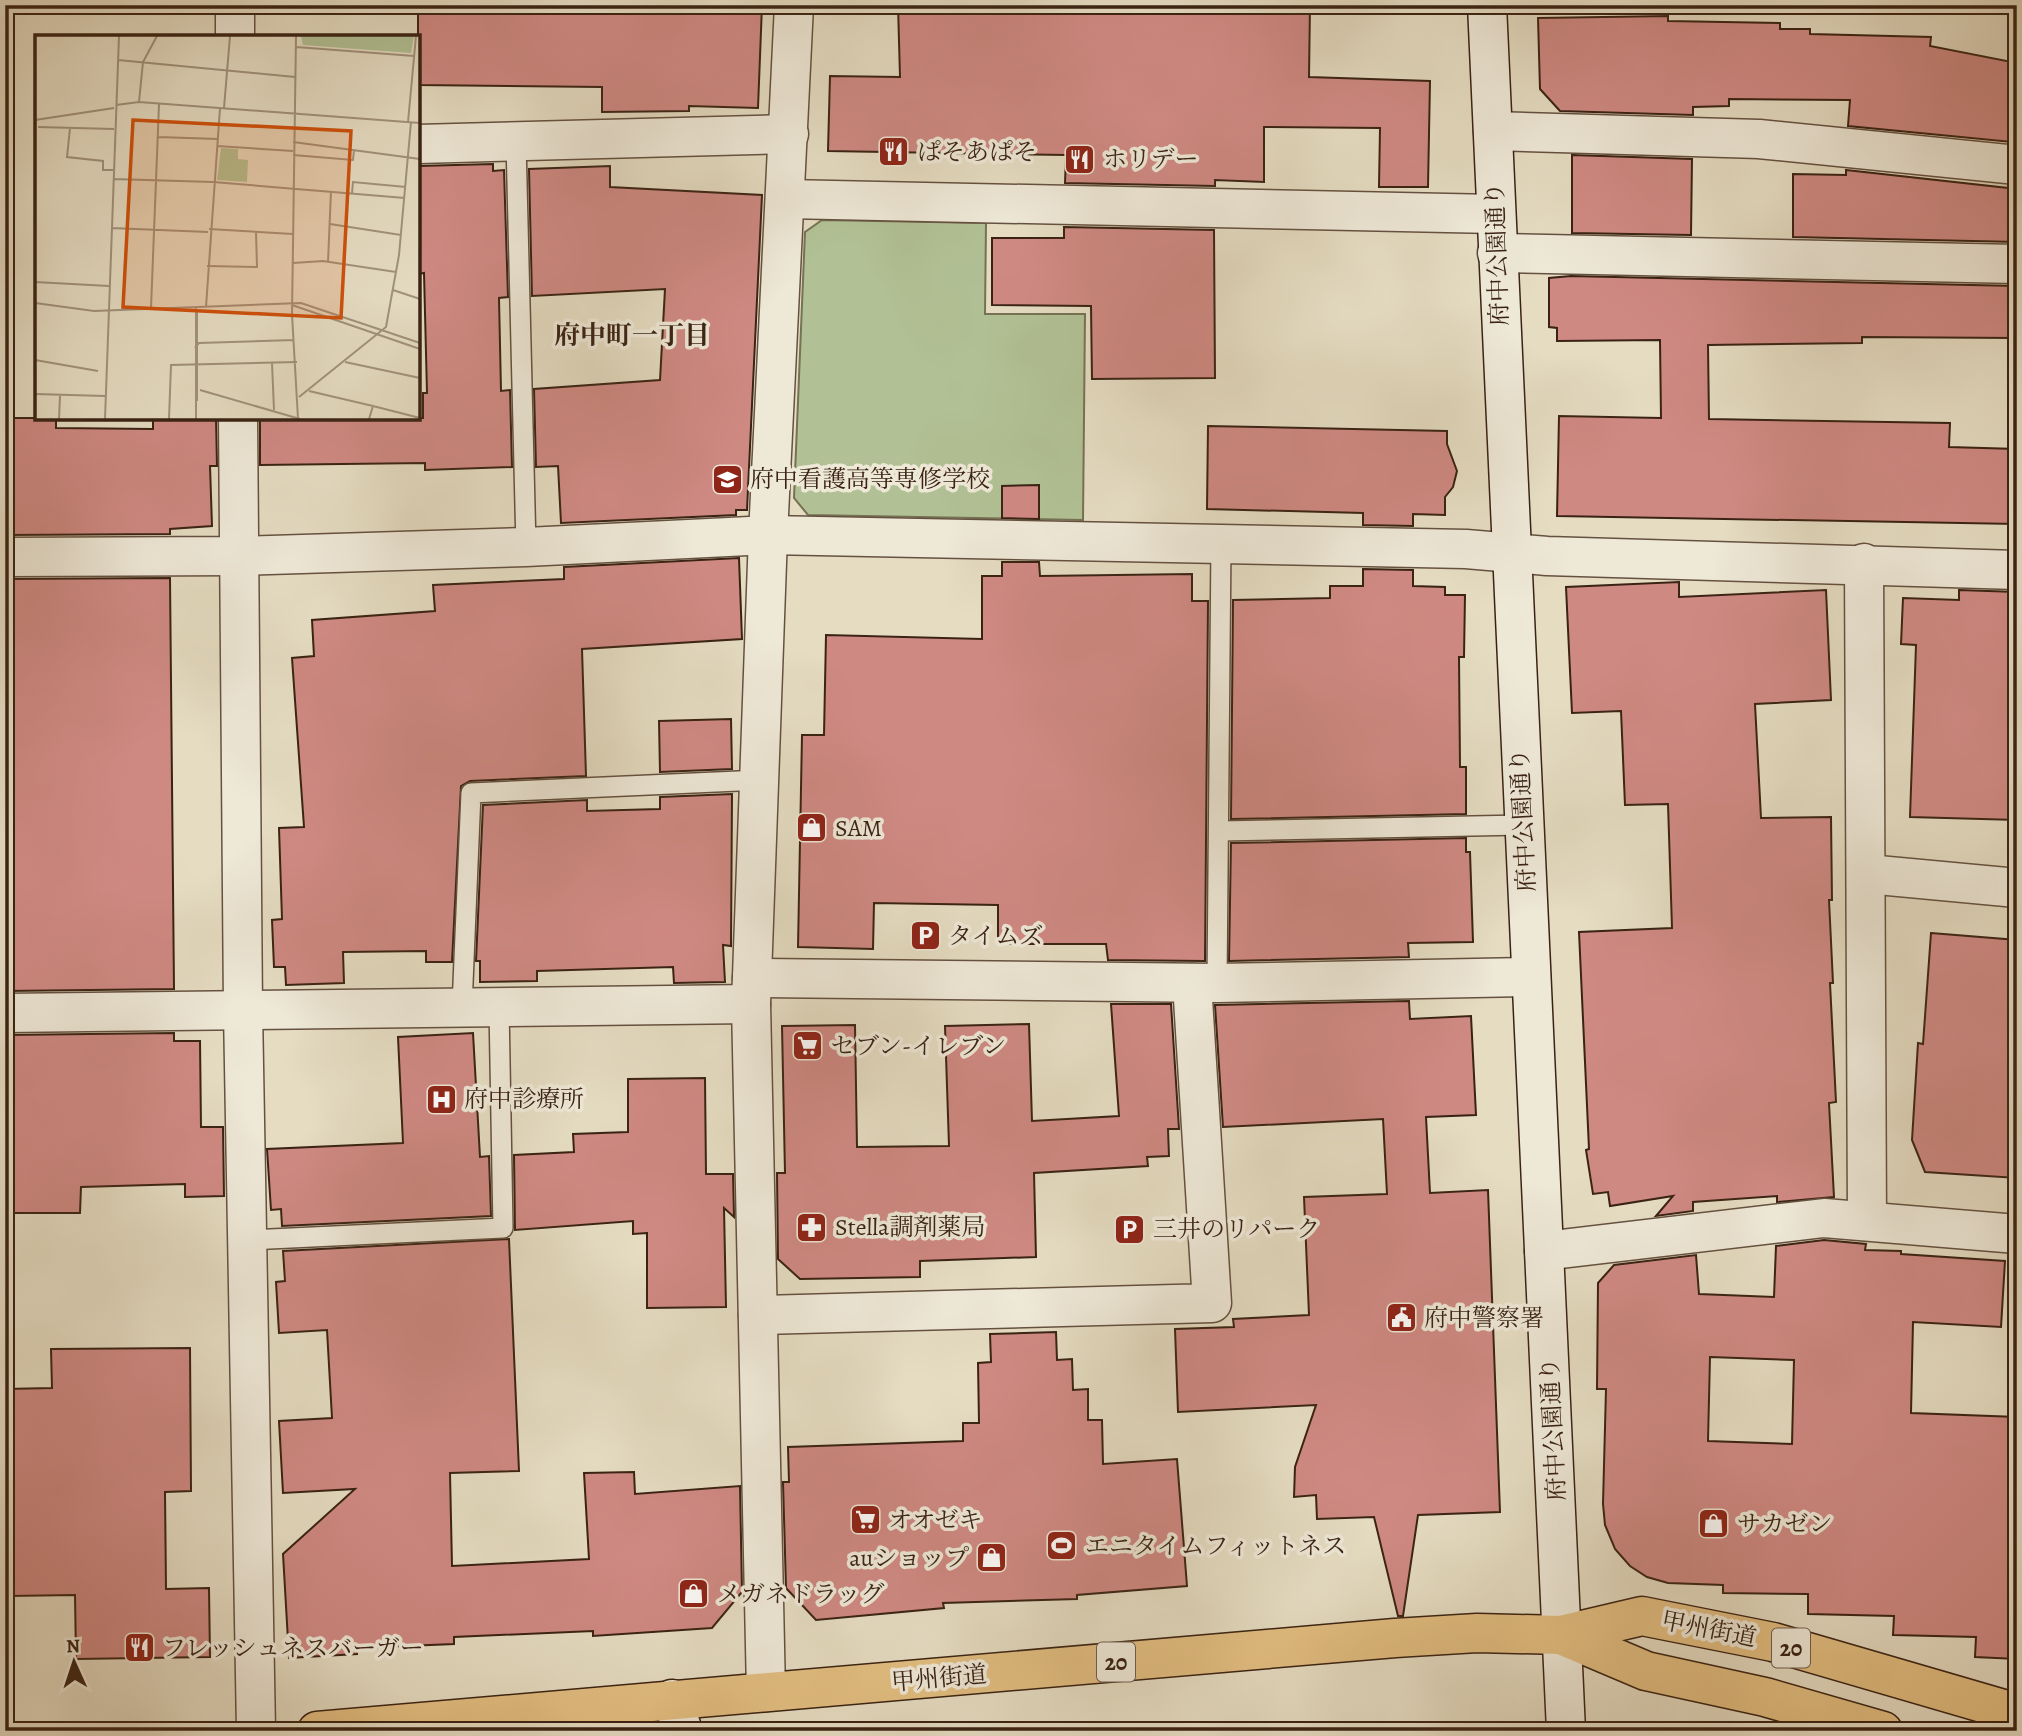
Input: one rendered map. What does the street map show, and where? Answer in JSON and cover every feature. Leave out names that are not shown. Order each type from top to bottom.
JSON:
[{"type":"highway","name":"甲州街道","points":[[317,1731],[674,1720],[766,1692],[1395,1638],[1477,1633],[1561,1635],[1642,1616],[1773,1643],[2017,1713]]},
{"type":"highway","name":"甲州街道","points":[[1561,1635],[1646,1671],[1740,1690],[1883,1731]]},
{"type":"street","points":[[234,5],[235,35]]},
{"type":"street","points":[[766,1692],[751,991],[761,780],[768,535],[794,5]]},
{"type":"street","name":"府中公園通り","points":[[1487,5],[1494,214],[1566,1731]]},
{"type":"street","points":[[1493,131],[1759,139],[2017,165]]},
{"type":"street","points":[[420,144],[789,134]]},
{"type":"street","points":[[786,199],[1494,214]]},
{"type":"street","points":[[1497,253],[2017,264]]},
{"type":"street","points":[[238,420],[243,1010],[256,1731]]},
{"type":"street","points":[[5,557],[239,556],[526,547],[768,535],[1466,549],[1511,554],[1864,563],[2017,570]]},
{"type":"street","points":[[1864,563],[1867,1220]]},
{"type":"street","points":[[1867,874],[2017,888]]},
{"type":"street","points":[[5,1013],[481,1007],[751,991],[1531,977]]},
{"type":"street","points":[[758,1315],[1212,1303],[1204,983]]},
{"type":"street","points":[[1544,1251],[1824,1218],[2017,1234]]},
{"type":"lane","points":[[516,142],[526,547]]},
{"type":"lane","points":[[1204,983],[1219,831],[1221,543]]},
{"type":"lane","points":[[247,1240],[503,1228],[481,1007],[471,793],[761,780]]},
{"type":"lane","points":[[1219,831],[1523,825]]},
{"type":"green space","points":[[822,220],[986,223],[985,314],[1085,314],[1083,520],[808,515],[794,498],[805,232]]},
{"type":"building","points":[[418,5],[762,5],[758,108],[689,106],[689,111],[602,112],[602,87],[420,85]]},
{"type":"building","points":[[898,5],[1310,5],[1309,77],[1430,81],[1428,187],[1379,187],[1380,128],[1264,127],[1264,182],[1215,180],[1215,186],[1065,183],[1066,155],[828,151],[830,76],[900,77]]},
{"type":"building","points":[[1668,16],[1668,21],[1780,23],[1780,29],[1810,29],[1810,34],[1931,37],[1930,46],[2017,63],[2017,117],[2012,142],[1848,126],[1850,100],[1729,99],[1729,106],[1693,107],[1693,115],[1560,111],[1540,89],[1538,18]]},
{"type":"building","points":[[1572,155],[1692,159],[1691,235],[1572,233]]},
{"type":"building","points":[[493,164],[493,171],[504,170],[508,297],[499,298],[501,391],[510,390],[512,467],[425,470],[425,463],[260,465],[260,420],[423,418],[423,393],[427,393],[424,273],[420,274],[420,166]]},
{"type":"building","points":[[610,166],[610,187],[762,195],[747,510],[736,510],[736,515],[561,523],[558,466],[536,467],[534,389],[660,380],[665,289],[532,296],[529,169]]},
{"type":"building","points":[[1846,170],[2017,189],[2017,242],[1793,237],[1793,174],[1846,175]]},
{"type":"building","points":[[1064,227],[1214,230],[1215,378],[1092,379],[1091,306],[992,305],[992,238],[1064,238]]},
{"type":"building","points":[[1571,276],[2017,286],[2017,338],[1862,337],[1862,343],[1708,345],[1709,419],[1950,423],[1949,447],[2017,449],[2017,524],[1557,516],[1559,416],[1661,418],[1660,340],[1557,341],[1557,328],[1549,327],[1549,278]]},
{"type":"building","points":[[5,418],[56,420],[56,428],[153,429],[153,420],[216,420],[217,466],[210,466],[212,526],[170,529],[170,534],[5,535]]},
{"type":"building","points":[[1208,426],[1447,431],[1447,444],[1457,471],[1453,487],[1445,497],[1445,515],[1413,514],[1413,526],[1363,525],[1363,513],[1207,509]]},
{"type":"building","points":[[1039,485],[1039,519],[1002,518],[1002,486]]},
{"type":"building","points":[[739,558],[742,639],[582,649],[586,776],[470,781],[461,786],[452,962],[426,962],[426,951],[343,952],[344,983],[286,985],[285,967],[274,967],[272,920],[282,919],[279,828],[304,827],[292,658],[314,656],[312,620],[435,611],[433,585],[564,579],[564,567]]},
{"type":"building","points":[[1002,562],[1039,562],[1040,576],[1192,574],[1192,601],[1208,601],[1205,961],[1108,960],[1106,944],[998,944],[998,905],[874,903],[873,949],[798,947],[802,735],[824,735],[826,635],[982,639],[982,576],[1002,576]]},
{"type":"building","points":[[1363,569],[1413,570],[1413,586],[1445,587],[1445,595],[1465,595],[1464,657],[1459,657],[1460,767],[1466,767],[1466,814],[1231,819],[1233,600],[1330,598],[1330,586],[1363,586]]},
{"type":"building","points":[[170,578],[174,989],[5,991],[5,579]]},
{"type":"building","points":[[1679,582],[1679,597],[1826,590],[1831,700],[1755,704],[1761,818],[1831,817],[1832,900],[1829,900],[1833,983],[1830,983],[1836,1102],[1829,1103],[1834,1197],[1777,1202],[1777,1196],[1693,1202],[1693,1211],[1656,1216],[1673,1196],[1610,1206],[1608,1192],[1593,1194],[1586,1150],[1589,1149],[1579,932],[1672,928],[1668,804],[1625,805],[1621,711],[1572,713],[1566,587]]},
{"type":"building","points":[[1959,590],[2017,592],[2017,820],[1910,817],[1916,645],[1901,644],[1903,598],[1959,600]]},
{"type":"building","points":[[731,719],[732,769],[660,772],[659,721]]},
{"type":"building","points":[[732,794],[731,946],[723,945],[725,982],[674,983],[673,967],[537,971],[537,981],[480,982],[480,961],[476,961],[483,805],[587,800],[587,811],[660,809],[660,797]]},
{"type":"building","points":[[1466,838],[1466,852],[1470,852],[1473,942],[1408,943],[1409,957],[1229,961],[1231,843]]},
{"type":"building","points":[[1931,933],[2017,940],[2017,1178],[1925,1172],[1912,1140],[1918,1043],[1923,1044]]},
{"type":"building","points":[[1409,1001],[1410,1019],[1471,1016],[1476,1115],[1426,1117],[1430,1193],[1488,1190],[1500,1512],[1418,1515],[1403,1616],[1398,1616],[1374,1517],[1317,1519],[1316,1495],[1294,1497],[1295,1467],[1316,1405],[1178,1412],[1175,1329],[1234,1327],[1233,1319],[1309,1315],[1304,1197],[1387,1194],[1383,1119],[1223,1127],[1215,1005]]},
{"type":"building","points":[[1111,1004],[1171,1004],[1179,1129],[1168,1129],[1169,1156],[1147,1157],[1148,1166],[1034,1173],[1036,1257],[920,1261],[920,1277],[800,1279],[778,1259],[777,1173],[785,1173],[782,1026],[855,1025],[857,1147],[949,1146],[945,1026],[1029,1024],[1032,1121],[1119,1116]]},
{"type":"building","points":[[174,1033],[174,1041],[200,1041],[201,1127],[223,1127],[224,1196],[185,1197],[185,1184],[81,1187],[80,1213],[5,1213],[5,1035]]},
{"type":"building","points":[[473,1033],[480,1157],[489,1156],[491,1216],[282,1226],[281,1209],[271,1210],[267,1149],[403,1143],[398,1037]]},
{"type":"building","points":[[705,1078],[706,1174],[733,1174],[734,1217],[724,1208],[726,1307],[647,1308],[647,1233],[633,1234],[633,1221],[515,1230],[514,1155],[574,1152],[573,1134],[628,1132],[628,1079]]},
{"type":"building","points":[[509,1239],[519,1471],[450,1473],[452,1566],[589,1559],[584,1473],[634,1472],[635,1494],[740,1486],[742,1592],[712,1628],[593,1636],[593,1631],[454,1637],[454,1644],[357,1648],[357,1654],[289,1658],[283,1554],[355,1489],[283,1493],[279,1421],[332,1418],[327,1330],[279,1333],[276,1282],[285,1281],[283,1251]]},
{"type":"building","points":[[1824,1240],[1866,1244],[1865,1250],[2005,1261],[2001,1327],[1913,1322],[1911,1413],[2017,1417],[2017,1659],[1975,1657],[1976,1637],[1893,1635],[1894,1616],[1808,1614],[1808,1594],[1723,1593],[1723,1585],[1668,1583],[1647,1577],[1630,1566],[1615,1549],[1605,1525],[1603,1504],[1606,1389],[1597,1389],[1598,1283],[1614,1265],[1696,1255],[1699,1294],[1774,1297],[1776,1246]],"holes":[[[1710,1357],[1794,1360],[1792,1444],[1708,1441]]]},
{"type":"building","points":[[1056,1332],[1057,1360],[1072,1359],[1073,1390],[1088,1389],[1088,1420],[1102,1420],[1103,1464],[1177,1459],[1187,1586],[1077,1595],[1077,1599],[943,1603],[944,1608],[816,1620],[786,1588],[783,1482],[789,1482],[788,1447],[963,1441],[963,1423],[979,1423],[978,1363],[991,1362],[990,1334]]},
{"type":"building","points":[[190,1348],[191,1491],[165,1492],[166,1589],[209,1588],[210,1657],[76,1659],[75,1595],[8,1596],[5,1389],[52,1388],[51,1349]]},
{"type":"place","name":"ぱそあぱそ","points":[[894,152]]},
{"type":"place","name":"ホリデー","points":[[1080,159]]},
{"type":"place","name":"府中看護高等専修学校","points":[[727,479]]},
{"type":"place","name":"SAM","points":[[812,828]]},
{"type":"place","name":"タイムズ","points":[[925,936]]},
{"type":"place","name":"セブン-イレブン","points":[[808,1046]]},
{"type":"place","name":"府中診療所","points":[[441,1099]]},
{"type":"place","name":"Stella調剤薬局","points":[[812,1227]]},
{"type":"place","name":"三井のリパーク","points":[[1130,1229]]},
{"type":"place","name":"府中警察署","points":[[1401,1318]]},
{"type":"place","name":"オオゼキ","points":[[865,1520]]},
{"type":"place","name":"サカゼン","points":[[1714,1524]]},
{"type":"place","name":"エニタイムフィットネス","points":[[1062,1546]]},
{"type":"place","name":"auショップ","points":[[992,1558]]},
{"type":"place","name":"メガネドラッグ","points":[[694,1594]]},
{"type":"place","name":"フレッシュネスバーガー","points":[[139,1648]]},
{"type":"district","name":"府中町一丁目","points":[[632,335]]}]
